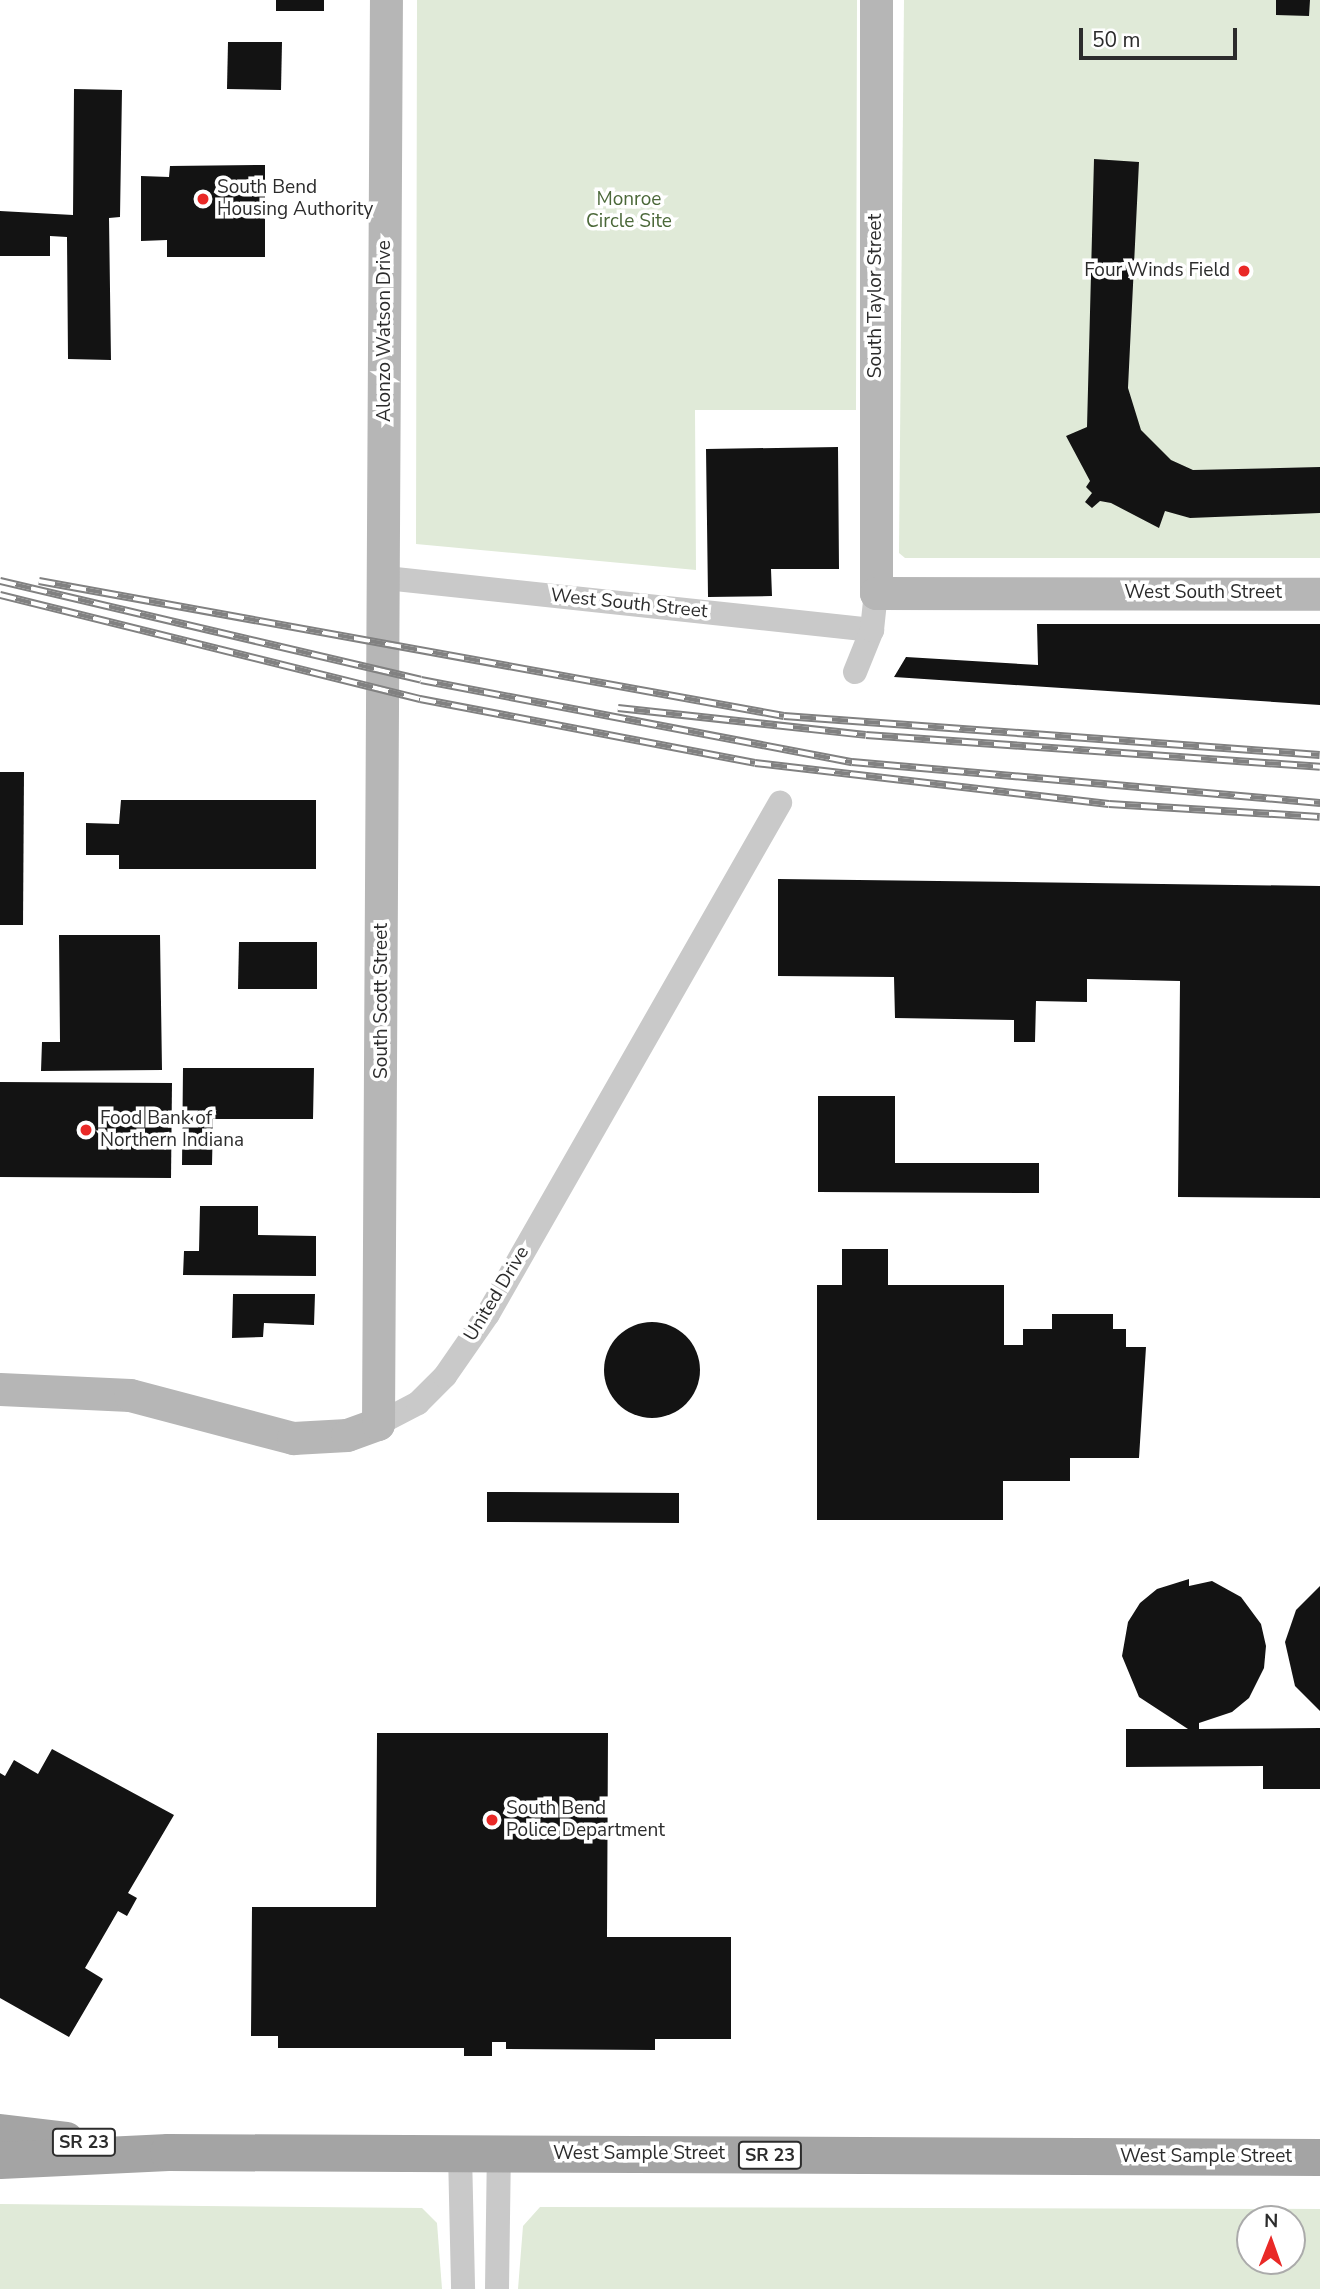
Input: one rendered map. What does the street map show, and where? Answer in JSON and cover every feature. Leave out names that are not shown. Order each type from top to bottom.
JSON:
[{"type":"main road","name":"West Sample Street","points":[[0,2132],[167,2152]]},
{"type":"main road","name":"West Sample Street","points":[[0,2160],[167,2152],[1320,2157]]},
{"type":"street","name":"Alonzo Watson Drive","points":[[386,0],[386,578]]},
{"type":"street","name":"South Taylor Street","points":[[876,0],[876,593]]},
{"type":"street","name":"West South Street","points":[[386,578],[872,630]]},
{"type":"street","name":"South Scott Street","points":[[378,1424],[386,578]]},
{"type":"street","name":"West South Street","points":[[876,593],[1320,594]]},
{"type":"street","points":[[855,672],[872,630],[876,593]]},
{"type":"street","name":"United Drive","points":[[0,1389],[130,1395],[293,1438],[346,1435],[378,1424],[418,1403],[445,1376],[488,1314],[780,803]]},
{"type":"street","points":[[460,2153],[463,2289]]},
{"type":"street","points":[[497,2289],[499,2154]]},
{"type":"green space","name":"Monroe Circle Site","points":[[417,0],[857,0],[856,410],[695,410],[696,570],[416,544]]},
{"type":"green space","points":[[904,0],[1320,0],[1320,558],[905,558],[899,553]]},
{"type":"green space","points":[[0,2204],[422,2208],[437,2223],[442,2289],[0,2289]]},
{"type":"green space","points":[[540,2207],[1236,2209],[1236,2275],[1306,2275],[1306,2209],[1320,2209],[1320,2289],[518,2289],[523,2226]]},
{"type":"building","points":[[276,0],[324,0],[324,11],[276,11]]},
{"type":"building","points":[[1276,0],[1310,0],[1309,16],[1276,15]]},
{"type":"building","points":[[228,42],[282,42],[281,90],[227,89]]},
{"type":"building","points":[[74,89],[122,90],[120,217],[109,218],[111,360],[68,359],[67,237],[50,236],[50,256],[0,256],[0,211],[73,215]]},
{"type":"building","points":[[1094,159],[1139,162],[1128,388],[1141,430],[1171,460],[1193,470],[1320,467],[1320,513],[1190,518],[1165,511],[1159,528],[1111,503],[1100,501],[1092,508],[1085,502],[1092,493],[1086,487],[1090,481],[1066,436],[1087,427]]},
{"type":"building","name":"South Bend Housing Authority","points":[[265,165],[265,257],[167,257],[167,240],[141,241],[141,176],[169,177],[170,166]]},
{"type":"building","points":[[838,447],[839,569],[771,569],[772,596],[708,597],[706,449]]},
{"type":"building","points":[[1037,624],[1320,624],[1320,705],[894,677],[906,657],[1038,665]]},
{"type":"building","points":[[0,772],[24,772],[23,925],[0,925]]},
{"type":"building","points":[[121,800],[316,800],[316,869],[119,869],[119,855],[86,855],[86,823],[119,824]]},
{"type":"building","points":[[778,879],[1320,886],[1320,1198],[1178,1197],[1180,981],[1087,979],[1087,1002],[1036,1001],[1035,1042],[1014,1042],[1014,1020],[895,1018],[894,977],[778,976]]},
{"type":"building","points":[[59,935],[160,935],[162,1070],[41,1071],[42,1042],[60,1042]]},
{"type":"building","points":[[239,942],[317,942],[317,989],[238,989]]},
{"type":"building","points":[[183,1068],[314,1068],[313,1119],[213,1119],[212,1165],[182,1165]]},
{"type":"building","name":"Food Bank of Northern Indiana","points":[[0,1082],[172,1083],[171,1178],[0,1177]]},
{"type":"building","points":[[818,1096],[895,1096],[895,1163],[1039,1163],[1039,1193],[818,1192]]},
{"type":"building","points":[[200,1206],[258,1206],[258,1235],[316,1236],[316,1276],[183,1275],[184,1251],[199,1251]]},
{"type":"building","points":[[842,1249],[888,1249],[888,1285],[1004,1285],[1004,1345],[1023,1345],[1023,1329],[1052,1329],[1052,1314],[1113,1314],[1113,1329],[1126,1329],[1126,1347],[1146,1347],[1139,1458],[1070,1458],[1070,1481],[1003,1481],[1003,1520],[817,1520],[817,1285],[842,1285]]},
{"type":"building","points":[[233,1294],[315,1294],[314,1325],[264,1323],[263,1337],[232,1338]]},
{"type":"building","points":[[652,1322],[670,1326],[686,1336],[696,1352],[700,1370],[696,1388],[686,1404],[670,1414],[652,1418],[634,1414],[618,1404],[608,1388],[604,1370],[608,1352],[618,1336],[634,1326]]},
{"type":"building","points":[[487,1492],[679,1493],[679,1523],[487,1522]]},
{"type":"building","points":[[1189,1579],[1189,1586],[1212,1581],[1241,1597],[1261,1624],[1266,1646],[1264,1668],[1249,1698],[1232,1712],[1199,1723],[1199,1729],[1320,1728],[1320,1789],[1263,1789],[1263,1766],[1126,1767],[1126,1729],[1188,1729],[1139,1697],[1122,1656],[1128,1622],[1140,1603],[1157,1589]]},
{"type":"building","points":[[1320,1586],[1320,1711],[1295,1686],[1285,1642],[1296,1610]]},
{"type":"building","name":"South Bend Police Department","points":[[377,1733],[608,1733],[607,1937],[731,1937],[731,2039],[655,2039],[655,2050],[506,2049],[506,2042],[492,2042],[492,2056],[464,2056],[464,2048],[278,2048],[278,2036],[251,2036],[252,1907],[376,1907]]},
{"type":"building","points":[[52,1749],[174,1815],[128,1893],[137,1898],[127,1916],[118,1911],[85,1968],[103,1979],[69,2037],[0,1998],[0,1773],[5,1776],[14,1760],[38,1774]]},
{"type":"railway","points":[[0,581],[421,680],[852,762],[1320,803]]},
{"type":"railway","points":[[39,581],[784,716],[1320,755]]},
{"type":"railway","points":[[0,595],[420,699],[755,763],[1109,804],[1320,817]]},
{"type":"railway","points":[[618,708],[866,735],[1320,767]]},
{"type":"place","name":"South Bend Housing Authority","points":[[203,199]]},
{"type":"place","name":"Four Winds Field","points":[[1244,271]]},
{"type":"place","name":"Food Bank of Northern Indiana","points":[[86,1130]]},
{"type":"place","name":"South Bend Police Department","points":[[492,1820]]}]
